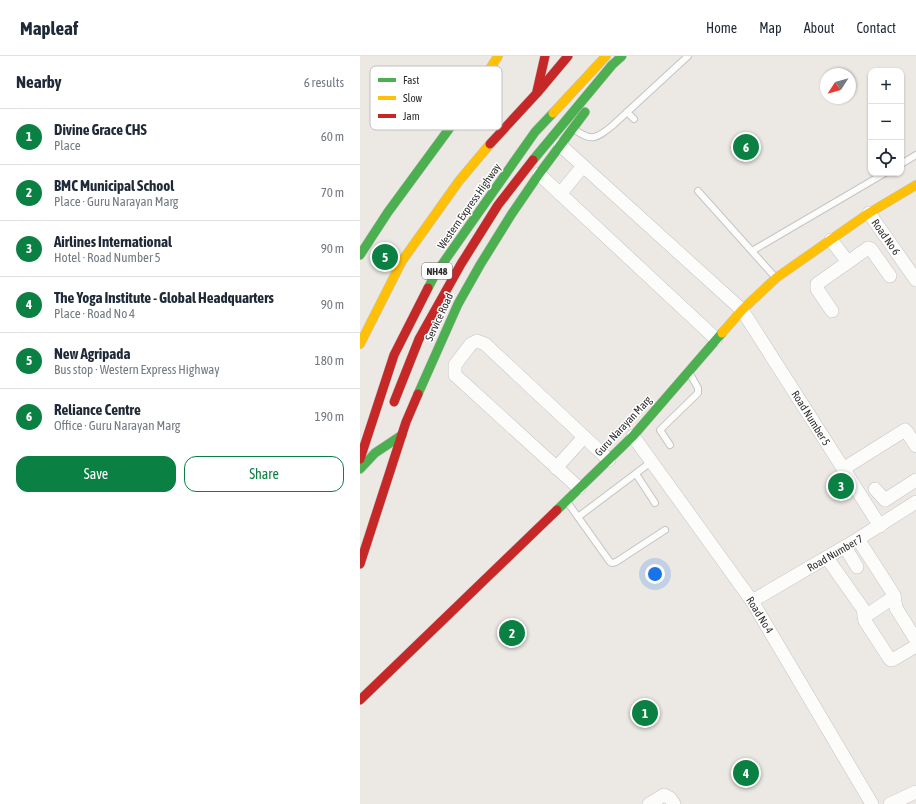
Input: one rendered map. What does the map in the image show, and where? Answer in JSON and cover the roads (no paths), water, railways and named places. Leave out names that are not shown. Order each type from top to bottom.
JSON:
[{"type":"main road","points":[[492,66],[498,56]]},
{"type":"main road","points":[[537,92],[545,56]]},
{"type":"main road","name":"NH48","points":[[557,108],[606,56]]},
{"type":"main road","points":[[371,422],[390,408],[419,339],[461,264],[498,205],[547,142],[612,65],[622,56]]},
{"type":"main road","name":"NH48","points":[[557,108],[620,68],[633,56]]},
{"type":"main road","name":"Western Express Highway","points":[[360,344],[402,261],[459,181],[565,60]]},
{"type":"main road","name":"Service Road","points":[[360,564],[402,435],[428,370],[458,304],[492,246],[539,174],[620,68]]},
{"type":"main road","name":"Western Express Highway","points":[[360,459],[394,355],[436,273],[535,132],[557,108]]},
{"type":"main road","points":[[360,255],[388,212],[449,130]]},
{"type":"main road","name":"Guru Narayan Marg","points":[[360,700],[632,436],[672,394],[688,372],[742,310],[776,278],[869,213],[916,185]]},
{"type":"main road","points":[[360,469],[375,453],[402,435]]},
{"type":"street","name":"Road Number 5","points":[[560,145],[742,310],[880,526]]},
{"type":"street","points":[[560,194],[583,166]]},
{"type":"street","points":[[539,174],[716,339]]},
{"type":"street","name":"Road No 6","points":[[869,213],[916,280]]},
{"type":"street","points":[[831,240],[848,262]]},
{"type":"street","points":[[832,311],[817,289],[817,284],[870,247],[886,279],[906,266]]},
{"type":"street","points":[[579,488],[455,375],[455,364],[471,344],[477,341],[485,344],[608,460]]},
{"type":"street","points":[[843,469],[901,431],[905,430],[916,446]]},
{"type":"street","name":"Road No 4","points":[[632,436],[752,602],[872,804]]},
{"type":"street","points":[[556,468],[584,437]]},
{"type":"street","points":[[880,526],[885,500],[916,480]]},
{"type":"street","points":[[875,489],[885,500]]},
{"type":"street","name":"Road Number 7","points":[[752,602],[880,526],[916,502]]},
{"type":"street","points":[[858,539],[894,595],[896,608],[916,640]]},
{"type":"street","points":[[845,547],[857,567]]},
{"type":"street","points":[[827,558],[863,609],[865,620],[891,660],[916,646]]},
{"type":"street","points":[[864,617],[894,597]]},
{"type":"street","points":[[890,804],[916,792]]},
{"type":"street","points":[[649,804],[664,795],[670,798],[674,804]]},
{"type":"lane","points":[[573,128],[586,137],[594,138],[612,126],[688,56]]},
{"type":"lane","points":[[627,112],[634,119]]},
{"type":"lane","points":[[904,162],[916,155]]},
{"type":"lane","points":[[752,251],[880,176]]},
{"type":"lane","points":[[698,191],[776,278]]},
{"type":"lane","points":[[670,445],[660,430],[680,406],[698,393],[698,388],[688,372]]},
{"type":"lane","points":[[578,517],[651,462]]},
{"type":"lane","points":[[636,474],[655,503]]},
{"type":"lane","points":[[566,500],[612,563],[665,530]]},
{"type":"place","name":"Reliance Centre","points":[[746,147]]},
{"type":"place","name":"New Agripada","points":[[385,257]]},
{"type":"place","name":"Airlines International","points":[[841,486]]},
{"type":"place","name":"BMC Municipal School","points":[[512,633]]},
{"type":"place","name":"Divine Grace CHS","points":[[645,713]]},
{"type":"place","name":"The Yoga Institute - Global Headquarters","points":[[746,773]]}]
